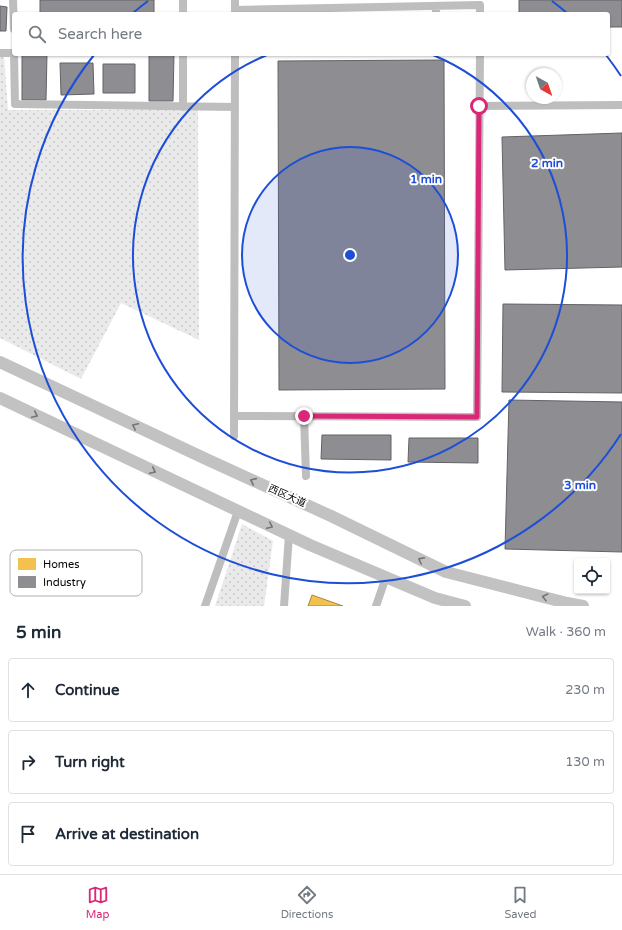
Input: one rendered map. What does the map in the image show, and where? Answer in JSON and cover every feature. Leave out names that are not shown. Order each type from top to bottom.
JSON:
[{"type":"main road","name":"西区大道","points":[[0,362],[199,456],[331,516],[446,572],[583,606]]},
{"type":"main road","points":[[0,398],[290,535],[435,598],[465,606]]},
{"type":"street","points":[[13,0],[13,12]]},
{"type":"street","points":[[183,0],[183,12]]},
{"type":"street","points":[[235,0],[235,12],[306,11],[341,4],[372,10],[436,10],[480,2]]},
{"type":"street","points":[[0,52],[12,53]]},
{"type":"street","points":[[14,56],[15,104],[235,107]]},
{"type":"street","points":[[182,56],[183,107]]},
{"type":"street","points":[[234,436],[235,56]]},
{"type":"street","points":[[234,416],[477,417],[480,56]]},
{"type":"street","points":[[479,106],[622,105]]},
{"type":"street","points":[[304,416],[306,476]]},
{"type":"street","points":[[205,606],[238,511]]},
{"type":"street","points":[[284,606],[290,535]]},
{"type":"street","points":[[376,606],[386,577]]},
{"type":"shaded area","points":[[0,55],[4,55],[8,110],[198,110],[199,340],[121,303],[81,379],[0,338]]},
{"type":"shaded area","points":[[242,524],[273,541],[264,606],[215,606]]},
{"type":"building: Homes","points":[[312,595],[343,606],[308,606]]},
{"type":"building: Industry","points":[[40,0],[154,0],[154,12],[40,12]]},
{"type":"building: Industry","points":[[519,0],[622,0],[622,27],[610,27],[610,12],[519,12]]},
{"type":"building: Industry","points":[[0,6],[7,7],[6,31],[0,31]]},
{"type":"building: Industry","points":[[22,56],[47,56],[46,100],[22,100]]},
{"type":"building: Industry","points":[[149,56],[174,56],[173,101],[149,101]]},
{"type":"building: Industry","points":[[444,60],[445,389],[279,390],[278,61]]},
{"type":"building: Industry","points":[[60,63],[93,63],[94,94],[61,95]]},
{"type":"building: Industry","points":[[103,64],[135,64],[135,93],[103,93]]},
{"type":"building: Industry","points":[[622,133],[622,267],[505,270],[502,137]]},
{"type":"building: Industry","points":[[503,304],[622,305],[622,393],[502,392]]},
{"type":"building: Industry","points":[[509,400],[622,402],[622,552],[505,549]]},
{"type":"building: Industry","points":[[322,435],[391,435],[391,460],[321,459]]},
{"type":"building: Industry","points":[[409,438],[478,438],[478,463],[408,462]]},
{"type":"route","points":[[304,416],[477,417],[479,106]]}]
